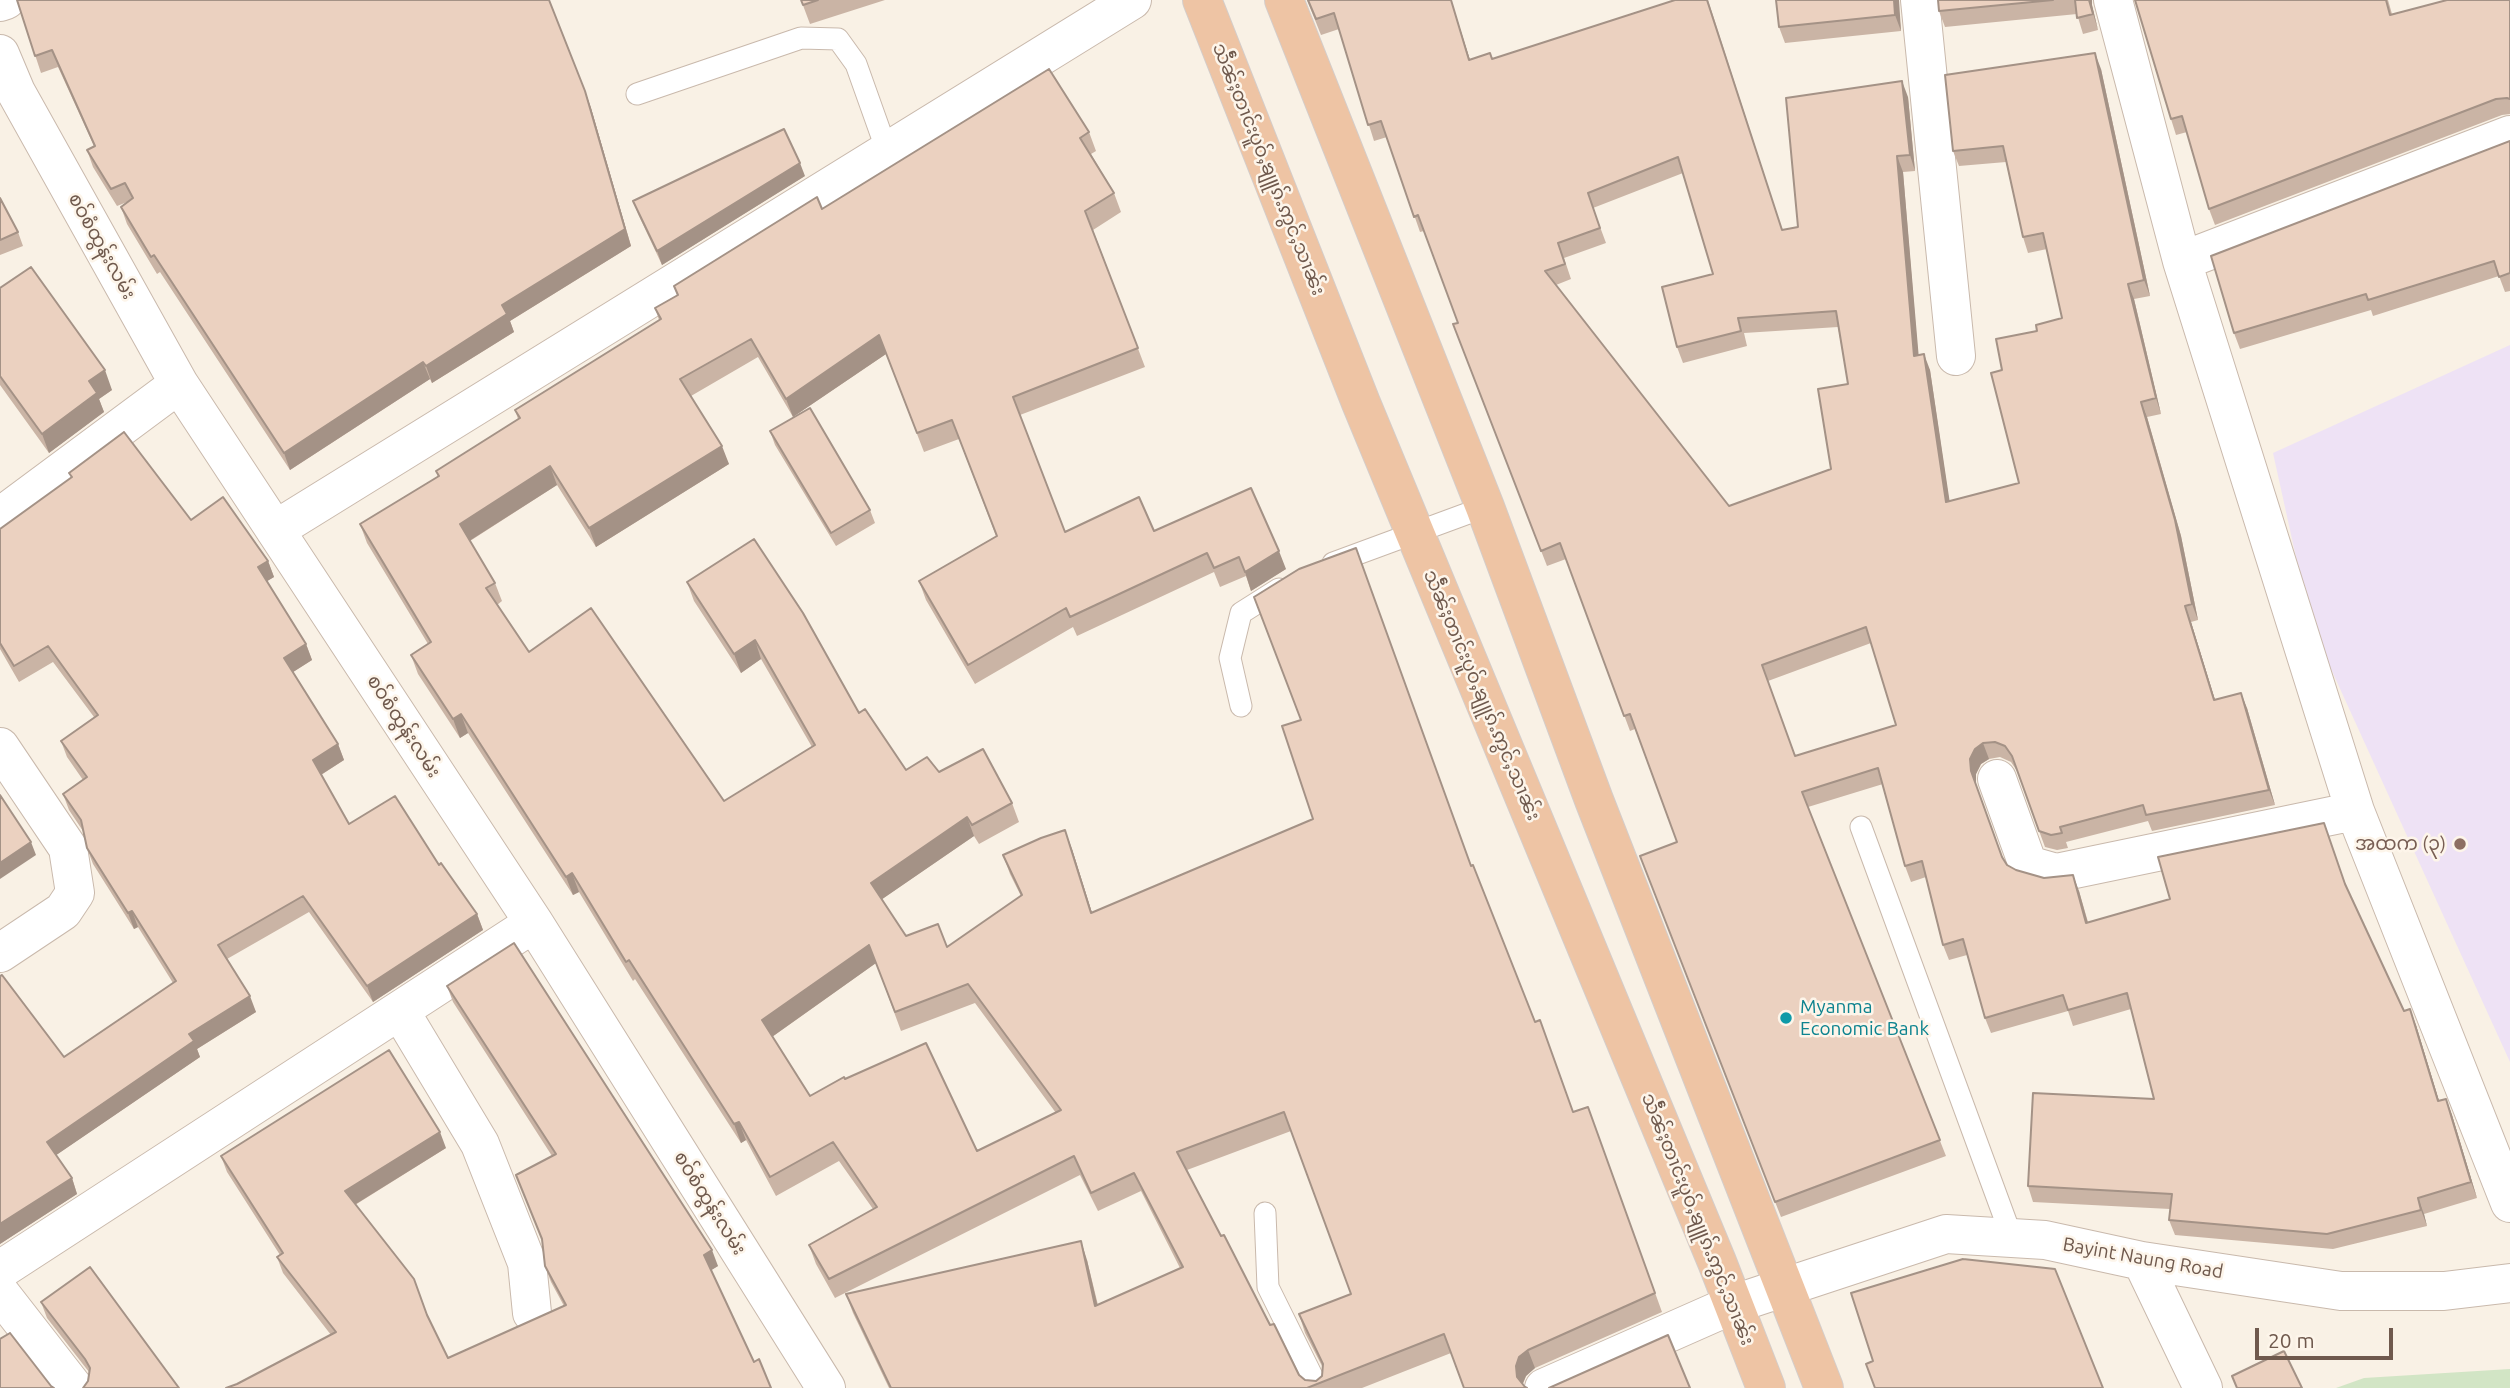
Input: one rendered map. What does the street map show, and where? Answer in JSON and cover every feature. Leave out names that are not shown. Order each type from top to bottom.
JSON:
[{"type":"highway","name":"သဵႅၼ်ႈတၢင်းပူဝ်ႇၶျူၵ်ႉဢွင်ႇသၢၼ်း","points":[[1202,0],[1361,403],[1734,1304],[1766,1388]]},
{"type":"highway","points":[[1284,0],[1485,507],[1594,800],[1783,1289],[1824,1388]]},
{"type":"street","points":[[0,2],[6,0]]},
{"type":"street","points":[[275,530],[1132,0]]},
{"type":"street","points":[[1920,0],[1956,356]]},
{"type":"street","points":[[2113,0],[2182,261],[2355,811],[2510,1203]]},
{"type":"street","name":"စဝ်စံထွန်းလမ်း","points":[[0,54],[8,95],[179,384],[534,923],[826,1388]]},
{"type":"street","points":[[2182,261],[2510,135]]},
{"type":"street","points":[[0,517],[179,384]]},
{"type":"street","points":[[0,747],[68,848],[75,893],[63,911],[0,953]]},
{"type":"street","points":[[1997,779],[2028,865],[2056,873],[2355,811]]},
{"type":"street","points":[[0,1270],[534,923]]},
{"type":"street","points":[[400,1011],[480,1143],[527,1263],[532,1313]]},
{"type":"street","name":"Bayint Naung Road","points":[[1544,1388],[1734,1304],[1945,1234],[2045,1240],[2142,1261],[2341,1292],[2444,1291],[2510,1283]]},
{"type":"street","points":[[2142,1261],[2203,1388]]},
{"type":"street","points":[[0,1293],[74,1388]]},
{"type":"lane","points":[[637,94],[800,38],[838,39],[856,64],[887,151]]},
{"type":"lane","points":[[1241,706],[1230,658],[1241,613],[1307,573],[1485,507]]},
{"type":"lane","points":[[1861,827],[2012,1238]]},
{"type":"lane","points":[[1265,1213],[1268,1287],[1318,1388]]},
{"type":"shaded area","name":"အထက (၃)","points":[[2510,345],[2510,1062],[2311,625],[2273,453]]},
{"type":"green space","points":[[2510,1369],[2510,1388],[2336,1388],[2364,1378]]},
{"type":"building","points":[[17,0],[549,0],[585,91],[625,229],[502,305],[507,314],[426,366],[423,362],[284,453],[154,255],[151,257],[121,207],[133,198],[125,183],[111,189],[87,150],[95,146],[52,50],[35,56]]},
{"type":"building","points":[[801,0],[818,0],[803,5]]},
{"type":"building","points":[[1308,0],[1451,0],[1469,60],[1490,53],[1492,59],[1675,0],[1707,0],[1782,230],[1798,227],[1786,98],[1902,81],[1910,155],[1897,156],[1914,356],[1924,354],[1946,502],[2019,483],[1991,373],[2002,370],[1996,339],[2037,331],[2036,325],[2062,318],[2043,233],[2023,237],[2003,146],[1953,151],[1945,75],[2095,53],[2144,280],[2128,284],[2156,398],[2141,402],[2175,520],[2192,604],[2185,606],[2214,700],[2241,693],[2269,790],[2146,815],[2143,805],[2060,827],[2062,833],[2051,835],[2039,831],[2012,756],[2005,746],[1995,742],[1983,743],[1975,749],[1970,759],[1971,771],[2007,865],[2044,878],[2073,875],[2086,923],[2170,899],[2158,857],[2324,823],[2345,884],[2404,1011],[2410,1009],[2438,1101],[2446,1099],[2471,1182],[2418,1198],[2421,1210],[2327,1234],[2169,1220],[2172,1194],[2028,1186],[2033,1093],[2154,1099],[2127,993],[2068,1010],[2063,995],[1985,1018],[1963,939],[1943,945],[1922,861],[1905,866],[1878,768],[1802,792],[1940,1140],[1775,1202],[1640,856],[1677,842],[1630,714],[1624,716],[1560,543],[1541,551],[1453,324],[1458,323],[1418,215],[1414,217],[1381,121],[1368,125],[1334,13],[1316,19]],"holes":[[[1678,157],[1713,274],[1662,287],[1677,347],[1741,331],[1738,318],[1836,311],[1848,384],[1818,389],[1831,469],[1729,506],[1545,271],[1565,264],[1558,243],[1600,228],[1588,193]],[[1866,627],[1896,725],[1795,756],[1762,665]]]},
{"type":"building","points":[[1776,0],[1894,0],[1895,15],[1779,27]]},
{"type":"building","points":[[1938,0],[2053,0],[1939,11]]},
{"type":"building","points":[[2075,0],[2089,0],[2093,14],[2077,18]]},
{"type":"building","points":[[2135,0],[2386,0],[2390,15],[2447,0],[2510,0],[2510,99],[2496,99],[2209,209],[2182,116],[2171,119]]},
{"type":"building","points":[[1049,69],[1089,132],[1080,138],[1114,193],[1085,211],[1138,348],[1013,397],[1065,532],[1139,497],[1154,531],[1251,488],[1279,551],[1245,572],[1239,557],[1214,568],[1207,553],[1070,617],[1066,608],[968,665],[919,581],[997,536],[952,420],[917,433],[879,335],[786,399],[751,339],[680,379],[722,446],[589,528],[550,466],[460,524],[495,583],[486,588],[529,652],[591,608],[724,801],[815,745],[755,640],[734,654],[687,582],[754,539],[803,613],[859,713],[865,709],[906,770],[927,757],[939,772],[983,749],[1012,803],[972,825],[967,817],[871,883],[906,936],[938,924],[947,947],[1022,895],[1003,855],[1041,838],[1065,830],[1091,913],[1313,819],[1282,726],[1301,720],[1254,597],[1299,569],[1356,548],[1471,866],[1473,865],[1535,1022],[1540,1020],[1573,1112],[1588,1107],[1655,1293],[1528,1350],[1519,1357],[1516,1366],[1517,1377],[1527,1388],[1464,1388],[1444,1334],[1307,1388],[891,1388],[846,1294],[1081,1241],[1095,1306],[1183,1267],[1134,1173],[1091,1193],[1074,1156],[829,1279],[809,1245],[877,1207],[833,1142],[770,1177],[739,1122],[734,1124],[629,960],[626,962],[572,873],[566,877],[461,714],[453,719],[411,655],[431,642],[360,524],[439,476],[436,471],[520,418],[515,410],[661,319],[655,308],[678,295],[674,286],[817,197],[822,209]],"holes":[[[869,945],[895,1012],[968,984],[1061,1110],[977,1151],[926,1043],[845,1079],[844,1077],[810,1096],[762,1020]],[[1284,1112],[1351,1294],[1299,1314],[1323,1364],[1322,1376],[1316,1381],[1305,1380],[1299,1375],[1274,1324],[1270,1325],[1177,1152]]]},
{"type":"building","points":[[784,129],[800,163],[657,251],[633,201]]},
{"type":"building","points":[[2510,141],[2510,273],[2499,277],[2494,261],[2368,300],[2366,294],[2234,333],[2211,256]]},
{"type":"building","points":[[0,198],[18,232],[0,240]]},
{"type":"building","points":[[31,267],[105,370],[89,381],[97,393],[42,434],[0,376],[0,288]]},
{"type":"building","points":[[810,408],[870,510],[831,533],[770,431]]},
{"type":"building","points":[[124,432],[191,520],[223,497],[268,561],[258,567],[306,644],[284,658],[338,744],[313,760],[349,824],[395,796],[439,865],[441,863],[477,914],[367,986],[303,896],[218,945],[250,996],[189,1034],[194,1041],[47,1142],[72,1178],[0,1224],[0,976],[2,975],[64,1057],[176,981],[132,911],[128,913],[87,848],[81,820],[63,794],[87,777],[61,741],[98,715],[48,646],[14,666],[0,643],[0,529],[72,477],[69,473]]},
{"type":"building","points":[[0,795],[31,842],[0,863]]},
{"type":"building","points":[[514,943],[712,1250],[704,1255],[754,1362],[759,1359],[771,1388],[226,1388],[336,1332],[277,1257],[283,1253],[221,1156],[389,1050],[440,1132],[345,1191],[414,1279],[427,1315],[448,1358],[566,1305],[545,1266],[542,1239],[516,1175],[556,1154],[447,986]]},
{"type":"building","points":[[1963,1259],[2055,1269],[2103,1388],[1875,1388],[1866,1364],[1873,1361],[1851,1293]]},
{"type":"building","points":[[90,1267],[179,1388],[83,1388],[88,1381],[90,1368],[41,1302]]},
{"type":"building","points":[[10,1333],[54,1388],[0,1388],[0,1339]]},
{"type":"building","points":[[1668,1335],[1690,1388],[1549,1388]]},
{"type":"building","points":[[2284,1351],[2302,1388],[2237,1388],[2232,1376]]},
{"type":"place","name":"အထက (၃)","points":[[2460,844]]},
{"type":"place","name":"Myanma Economic Bank","points":[[1786,1018]]}]
